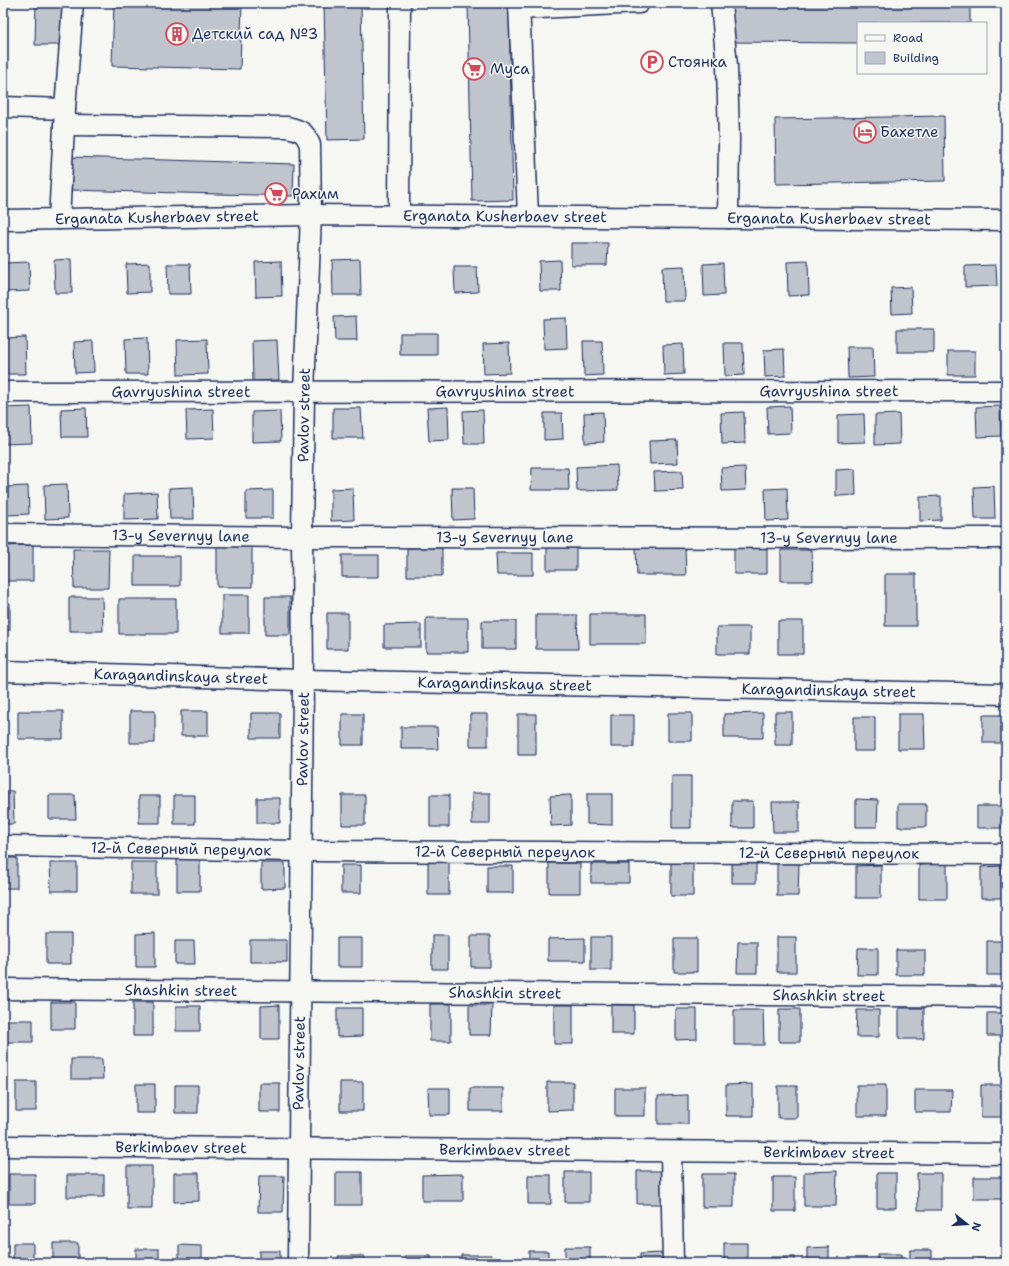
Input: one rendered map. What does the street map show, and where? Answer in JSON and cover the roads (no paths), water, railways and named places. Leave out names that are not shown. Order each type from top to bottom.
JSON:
[{"type":"street","points":[[59,219],[64,117],[73,3]]},
{"type":"street","points":[[399,215],[400,3]]},
{"type":"street","points":[[528,216],[519,6],[639,3]]},
{"type":"street","points":[[721,3],[729,125],[728,218]]},
{"type":"street","points":[[3,107],[64,117]]},
{"type":"street","name":"Pavlov street","points":[[64,117],[287,127],[298,129],[306,135],[310,145],[311,215],[304,392],[302,537],[303,680],[298,1263]]},
{"type":"street","name":"Erganata Kusherbaev street","points":[[3,220],[399,215],[1006,220]]},
{"type":"street","name":"Gavryushina street","points":[[3,392],[1006,391]]},
{"type":"street","name":"13-y Severnyy lane","points":[[3,534],[302,537],[1006,538]]},
{"type":"street","name":"Karagandinskaya street","points":[[3,671],[303,680],[1006,694]]},
{"type":"street","name":"12-й Северный переулок","points":[[3,846],[301,850],[1006,854]]},
{"type":"street","name":"Shashkin street","points":[[3,989],[1006,997]]},
{"type":"street","name":"Berkimbaev street","points":[[3,1146],[1006,1154]]},
{"type":"street","points":[[671,1152],[673,1263]]},
{"type":"place","name":"Детский сад №3","points":[[177,34]]},
{"type":"place","name":"Стоянка","points":[[652,62]]},
{"type":"place","name":"Муса","points":[[474,69]]},
{"type":"place","name":"Бахетле","points":[[865,132]]},
{"type":"place","name":"Рахим","points":[[276,194]]}]
